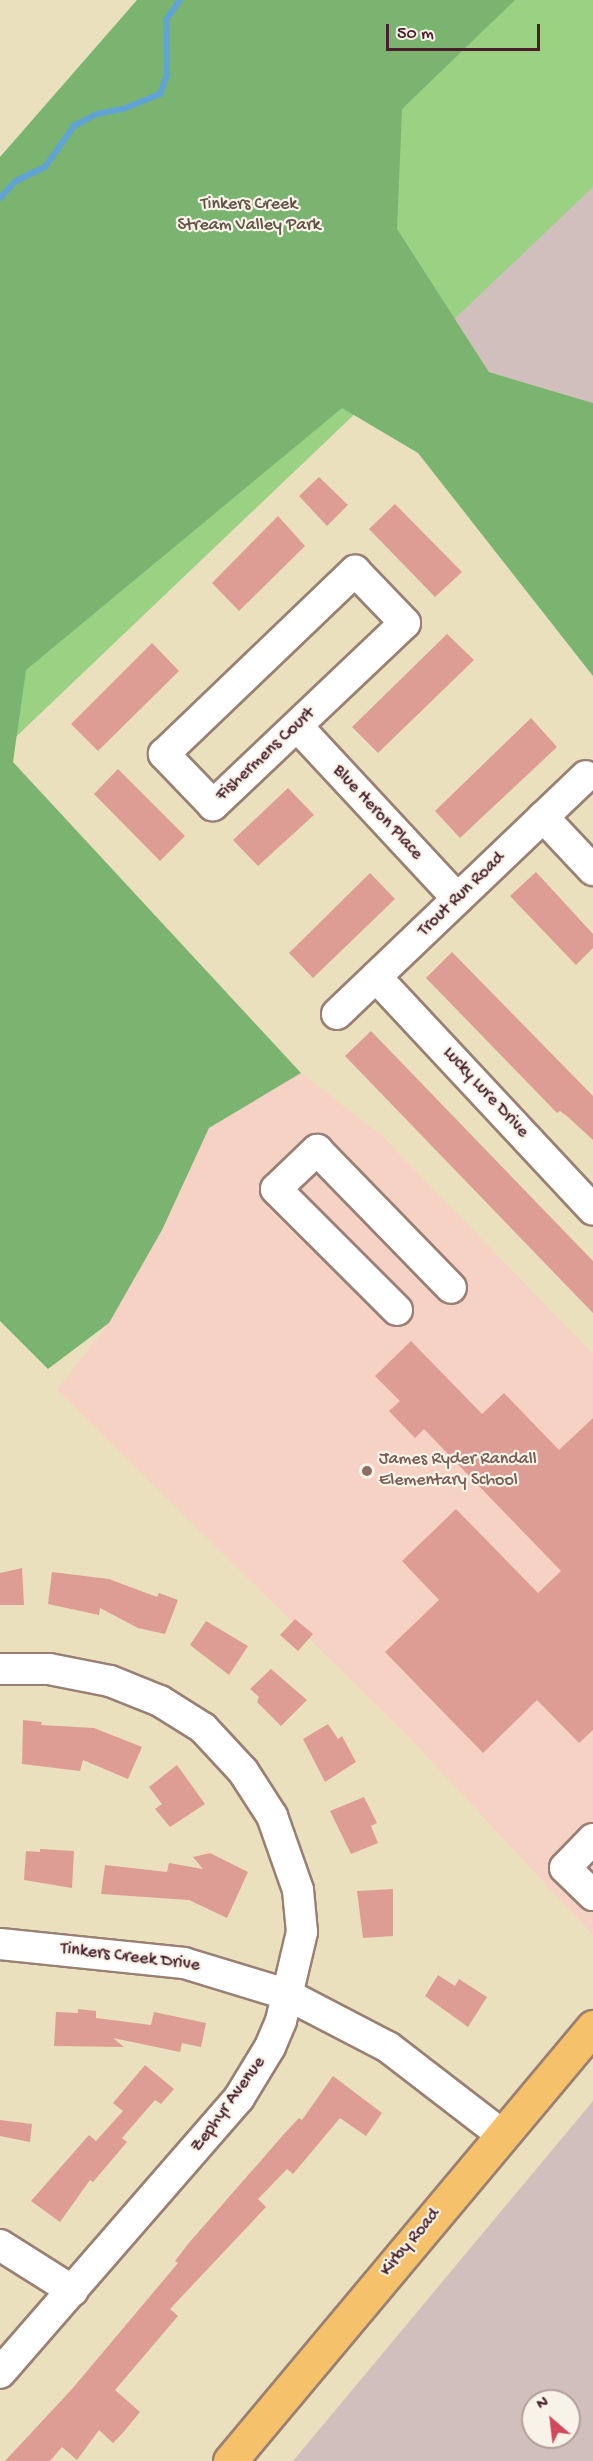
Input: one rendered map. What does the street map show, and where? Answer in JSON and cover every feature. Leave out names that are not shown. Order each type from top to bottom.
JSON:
[{"type":"main road","name":"Kirby Road","points":[[230,2461],[501,2134],[590,2040]]},
{"type":"street","name":"Fishermens Court","points":[[355,571],[405,623],[297,726],[213,805],[164,754],[355,571]]},
{"type":"street","name":"Blue Heron Place","points":[[297,726],[458,899]]},
{"type":"street","name":"Trout Run Road","points":[[337,1014],[586,776]]},
{"type":"street","points":[[543,817],[593,870]]},
{"type":"street","name":"Lucky Lure Drive","points":[[376,977],[593,1210]]},
{"type":"street","points":[[397,1310],[276,1189],[316,1150],[451,1288]]},
{"type":"street","name":"Zephyr Avenue","points":[[0,1670],[49,1669],[110,1681],[183,1714],[221,1745],[272,1816],[291,1863],[302,1932],[270,2047],[239,2098],[74,2291],[0,2373]]},
{"type":"street","points":[[593,1839],[565,1868],[593,1896]]},
{"type":"street","name":"Tinkers Creek Drive","points":[[0,1944],[184,1962],[286,1994],[388,2047],[501,2134]]},
{"type":"street","points":[[0,2245],[74,2291]]},
{"type":"shaded area","points":[[593,0],[593,403],[489,372],[397,229]]},
{"type":"shaded area","name":"James Ryder Randall Elementary School","points":[[301,1073],[380,1134],[593,1354],[593,1935],[406,1734],[57,1390],[109,1323],[162,1230],[209,1128]]},
{"type":"shaded area","points":[[593,2101],[593,2461],[293,2461]]},
{"type":"green space","name":"Tinkers Creek Stream Valley Park","points":[[137,0],[515,0],[402,109],[397,229],[489,372],[593,403],[593,676],[418,453],[342,408],[26,670],[13,762],[301,1073],[209,1128],[162,1230],[109,1323],[48,1369],[0,1321],[0,157]]},
{"type":"green space","name":"Tinkers Creek Stream Valley Park","points":[[154,0],[593,0],[593,187],[0,752],[0,169]]},
{"type":"building","points":[[319,477],[348,505],[327,526],[299,496]]},
{"type":"building","points":[[395,504],[462,572],[435,597],[369,529]]},
{"type":"building","points":[[278,516],[305,546],[239,611],[212,583]]},
{"type":"building","points":[[447,634],[474,660],[378,753],[352,727]]},
{"type":"building","points":[[152,643],[179,671],[98,751],[71,724]]},
{"type":"building","points":[[531,718],[557,747],[460,838],[435,811]]},
{"type":"building","points":[[118,769],[185,836],[160,861],[94,794]]},
{"type":"building","points":[[288,788],[314,815],[258,866],[233,840]]},
{"type":"building","points":[[536,872],[593,934],[593,948],[576,965],[510,896]]},
{"type":"building","points":[[370,873],[395,899],[313,978],[289,953]]},
{"type":"building","points":[[452,952],[593,1096],[593,1140],[560,1111],[557,1113],[426,978]]},
{"type":"building","points":[[371,1031],[593,1261],[593,1313],[345,1056]]},
{"type":"building","points":[[411,1341],[482,1414],[504,1393],[559,1450],[593,1418],[593,1730],[579,1743],[537,1700],[483,1753],[385,1652],[439,1600],[402,1561],[456,1509],[538,1593],[561,1571],[424,1429],[415,1438],[389,1411],[400,1401],[375,1376]]},
{"type":"building","points":[[22,1568],[24,1605],[0,1605],[0,1573]]},
{"type":"building","points":[[52,1572],[109,1579],[157,1597],[159,1593],[178,1600],[165,1634],[138,1628],[100,1608],[99,1615],[48,1604]]},
{"type":"building","points":[[295,1619],[313,1634],[298,1651],[280,1635]]},
{"type":"building","points":[[206,1621],[248,1646],[229,1675],[190,1645]]},
{"type":"building","points":[[271,1669],[307,1700],[281,1726],[257,1702],[259,1697],[250,1689]]},
{"type":"building","points":[[23,1720],[42,1722],[41,1725],[94,1728],[142,1747],[128,1779],[83,1760],[80,1771],[22,1764]]},
{"type":"building","points":[[328,1724],[338,1739],[342,1736],[356,1762],[325,1782],[303,1739]]},
{"type":"building","points":[[177,1765],[205,1804],[170,1827],[155,1809],[162,1804],[149,1787]]},
{"type":"building","points":[[364,1797],[377,1823],[371,1826],[378,1843],[351,1854],[330,1811]]},
{"type":"building","points":[[40,1849],[74,1851],[72,1888],[24,1880],[26,1851],[40,1852]]},
{"type":"building","points":[[210,1853],[248,1872],[227,1918],[189,1900],[101,1894],[105,1865],[167,1872],[169,1863],[203,1869],[193,1857]]},
{"type":"building","points":[[393,1889],[393,1936],[363,1938],[357,1891]]},
{"type":"building","points":[[438,1975],[455,1986],[459,1979],[487,1997],[468,2027],[425,1996]]},
{"type":"building","points":[[78,2009],[96,2011],[96,2018],[151,2025],[154,2012],[206,2023],[201,2047],[182,2043],[180,2052],[113,2038],[124,2047],[54,2046],[56,2012],[78,2013]]},
{"type":"building","points":[[145,2065],[174,2089],[161,2104],[155,2100],[122,2138],[127,2142],[93,2182],[90,2180],[60,2222],[31,2201],[89,2135],[96,2141],[123,2111],[113,2103]]},
{"type":"building","points":[[333,2076],[382,2113],[366,2136],[340,2118],[293,2174],[287,2169],[258,2199],[266,2207],[170,2309],[178,2316],[115,2390],[140,2412],[121,2435],[113,2443],[99,2430],[77,2460],[62,2447],[50,2461],[5,2461],[72,2389],[178,2263],[175,2261],[188,2244],[284,2134],[299,2118],[302,2120]]},
{"type":"building","points":[[0,2120],[32,2124],[30,2142],[0,2136]]},
{"type":"waterway","points":[[0,198],[16,181],[45,167],[74,126],[97,114],[123,109],[160,94],[167,75],[166,20],[180,0]]},
{"type":"place","name":"James Ryder Randall Elementary School","points":[[367,1471]]}]
